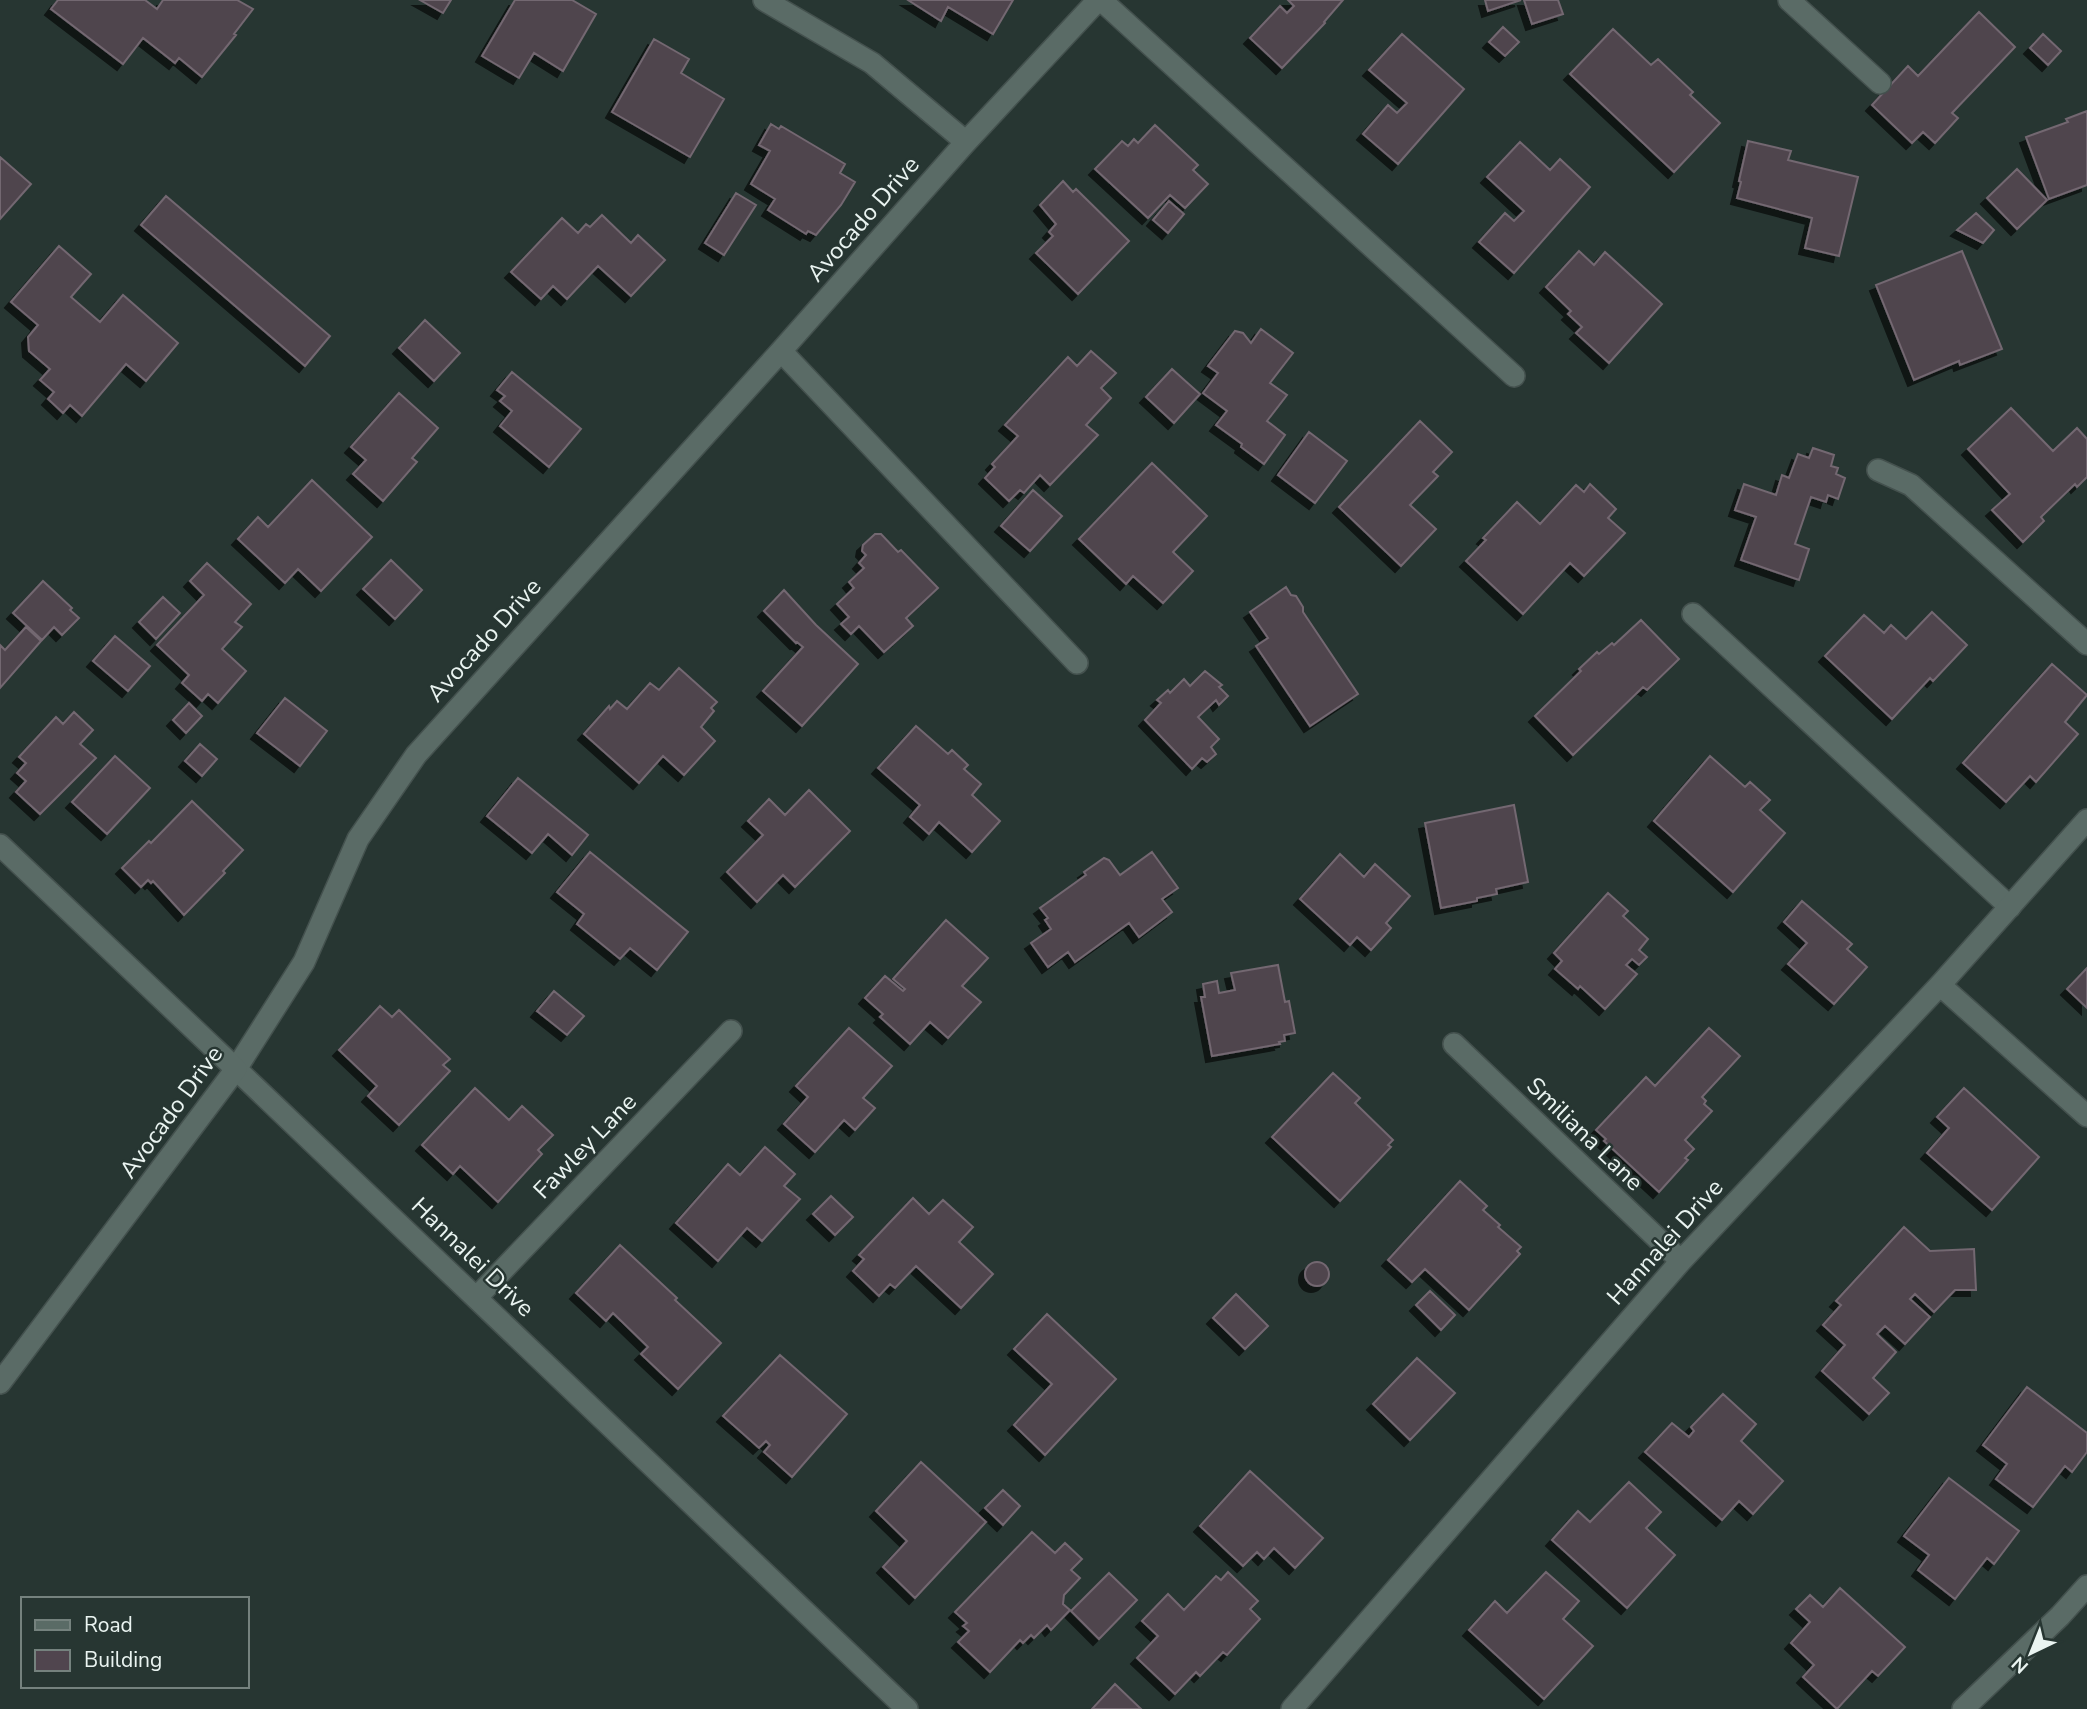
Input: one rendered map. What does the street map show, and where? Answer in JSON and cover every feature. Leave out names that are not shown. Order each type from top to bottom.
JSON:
[{"type":"street","points":[[764,0],[872,63],[966,142]]},
{"type":"street","points":[[1099,0],[1514,376]]},
{"type":"street","name":"Avocado Drive","points":[[0,1383],[236,1069],[304,962],[358,839],[416,755],[966,142],[1099,0]]},
{"type":"street","points":[[1789,0],[1880,83]]},
{"type":"street","points":[[781,351],[1077,663]]},
{"type":"street","points":[[1878,470],[1911,485],[2087,644]]},
{"type":"street","points":[[1693,614],[2010,907]]},
{"type":"street","name":"Hannalei Drive","points":[[1292,1709],[1681,1261],[1941,985],[2087,820]]},
{"type":"street","name":"Hannalei Drive","points":[[0,845],[907,1709]]},
{"type":"street","points":[[1941,985],[2087,1116]]},
{"type":"street","name":"Fawley Lane","points":[[477,1297],[731,1031]]},
{"type":"street","name":"Smiliana Lane","points":[[1454,1044],[1681,1261]]},
{"type":"street","points":[[1963,1709],[2060,1616],[2087,1586]]},
{"type":"building","points":[[58,0],[145,0],[157,9],[163,0],[237,0],[253,9],[202,77],[179,58],[175,63],[143,38],[123,64],[51,9]]},
{"type":"building","points":[[420,0],[451,0],[443,13]]},
{"type":"building","points":[[515,0],[572,0],[596,14],[563,71],[534,53],[519,78],[482,56]]},
{"type":"building","points":[[908,0],[1013,0],[993,34],[948,7],[941,21]]},
{"type":"building","points":[[1288,0],[1343,0],[1282,68],[1250,38],[1280,6],[1287,13],[1294,6]]},
{"type":"building","points":[[1485,0],[1521,0],[1488,11]]},
{"type":"building","points":[[1524,0],[1558,0],[1563,14],[1532,24]]},
{"type":"building","points":[[1979,12],[2015,47],[1952,113],[1958,118],[1935,143],[1923,132],[1912,143],[1872,105],[1908,66],[1918,76]]},
{"type":"building","points":[[1503,27],[1519,42],[1505,56],[1489,42]]},
{"type":"building","points":[[1613,29],[1651,65],[1658,59],[1693,92],[1690,95],[1720,123],[1674,172],[1570,74]]},
{"type":"building","points":[[1402,34],[1464,89],[1398,164],[1363,134],[1388,105],[1397,113],[1407,103],[1369,70]]},
{"type":"building","points":[[2043,34],[2061,51],[2048,65],[2030,48]]},
{"type":"building","points":[[654,39],[689,59],[681,73],[724,99],[690,157],[612,112]]},
{"type":"building","points":[[2087,111],[2087,185],[2049,199],[2026,137],[2068,122],[2066,119]]},
{"type":"building","points":[[771,124],[779,129],[781,126],[845,164],[840,173],[855,182],[841,205],[816,235],[808,231],[806,234],[768,210],[775,199],[751,184],[770,151],[759,145]]},
{"type":"building","points":[[1155,125],[1198,165],[1193,170],[1208,184],[1185,208],[1170,195],[1148,218],[1095,169],[1122,141],[1128,146],[1134,139],[1138,143]]},
{"type":"building","points":[[1748,141],[1791,151],[1788,160],[1858,177],[1839,256],[1805,248],[1812,218],[1737,198]]},
{"type":"building","points":[[1520,142],[1550,170],[1560,159],[1590,187],[1514,273],[1479,242],[1505,213],[1514,221],[1524,211],[1487,177]]},
{"type":"building","points":[[0,157],[31,184],[0,219]]},
{"type":"building","points":[[2017,169],[2047,200],[2017,229],[1987,198]]},
{"type":"building","points":[[1063,181],[1073,192],[1076,189],[1129,241],[1078,294],[1036,253],[1053,236],[1049,232],[1056,224],[1040,205]]},
{"type":"building","points":[[736,193],[756,205],[724,255],[705,243]]},
{"type":"building","points":[[166,196],[330,336],[305,366],[141,225]]},
{"type":"building","points":[[1169,201],[1184,214],[1168,233],[1153,220]]},
{"type":"building","points":[[1976,213],[1994,230],[1983,243],[1957,230]]},
{"type":"building","points":[[602,215],[631,243],[638,235],[665,260],[631,296],[598,266],[567,299],[553,286],[541,299],[511,272],[562,218],[578,233],[586,224],[590,227]]},
{"type":"building","points":[[59,246],[91,274],[71,297],[100,322],[123,295],[178,343],[146,381],[126,364],[82,416],[70,405],[63,413],[48,399],[54,392],[40,380],[50,369],[29,351],[28,337],[38,325],[11,302]]},
{"type":"building","points":[[1579,251],[1594,265],[1605,252],[1662,304],[1609,363],[1576,333],[1582,327],[1568,314],[1571,311],[1546,287]]},
{"type":"building","points":[[1962,251],[2002,349],[1960,365],[1959,361],[1914,380],[1876,285]]},
{"type":"building","points":[[425,320],[460,353],[434,381],[399,348]]},
{"type":"building","points":[[1261,329],[1293,353],[1270,383],[1287,395],[1267,421],[1285,435],[1264,464],[1216,425],[1227,411],[1203,393],[1218,373],[1208,366],[1235,331],[1243,333],[1251,343]]},
{"type":"building","points":[[1091,351],[1116,373],[1101,388],[1111,398],[1086,425],[1098,435],[1050,485],[1040,475],[1024,493],[1020,490],[1009,501],[985,478],[995,467],[992,464],[1018,436],[1005,425],[1068,357],[1077,366]]},
{"type":"building","points":[[1172,369],[1200,394],[1174,423],[1146,397]]},
{"type":"building","points":[[512,372],[581,429],[549,467],[500,426],[512,411],[500,401],[505,396],[497,390]]},
{"type":"building","points":[[399,393],[438,428],[412,458],[417,462],[383,501],[353,474],[366,460],[351,447]]},
{"type":"building","points":[[2011,408],[2053,451],[2077,428],[2087,439],[2087,477],[2077,487],[2075,484],[2041,517],[2044,521],[2023,542],[1992,510],[2010,494],[1968,449]]},
{"type":"building","points":[[1420,421],[1452,452],[1433,472],[1438,476],[1410,505],[1436,529],[1401,566],[1339,507]]},
{"type":"building","points":[[1309,432],[1347,461],[1315,503],[1278,475]]},
{"type":"building","points":[[1813,448],[1834,455],[1831,466],[1838,468],[1836,474],[1845,478],[1838,499],[1828,495],[1826,502],[1811,497],[1795,544],[1809,549],[1799,580],[1741,560],[1756,517],[1735,510],[1744,484],[1776,495],[1782,475],[1789,478],[1798,454],[1809,458]]},
{"type":"building","points":[[1152,463],[1207,516],[1173,552],[1193,571],[1163,603],[1133,576],[1126,584],[1079,539]]},
{"type":"building","points":[[312,480],[372,537],[321,591],[298,569],[285,583],[238,539],[258,517],[268,527]]},
{"type":"building","points":[[1590,484],[1616,509],[1608,518],[1625,533],[1584,576],[1570,563],[1523,614],[1466,561],[1486,540],[1483,538],[1517,502],[1540,524],[1576,485],[1584,492]]},
{"type":"building","points":[[1033,490],[1062,516],[1030,551],[1001,526]]},
{"type":"building","points":[[875,534],[881,534],[898,552],[901,550],[938,588],[906,618],[913,626],[884,652],[859,626],[851,634],[841,624],[849,617],[837,604],[854,588],[849,582],[864,568],[859,563],[866,555],[862,551],[863,545]]},
{"type":"building","points":[[391,560],[422,590],[395,619],[363,589]]},
{"type":"building","points":[[207,563],[251,604],[235,622],[242,627],[222,649],[246,671],[218,703],[208,694],[202,701],[182,683],[189,675],[157,645],[204,595],[190,581]]},
{"type":"building","points":[[43,581],[79,618],[62,635],[54,627],[42,640],[13,613]]},
{"type":"building","points":[[1286,587],[1291,595],[1296,596],[1303,612],[1358,694],[1310,726],[1256,646],[1268,638],[1250,612]]},
{"type":"building","points":[[784,590],[816,625],[858,664],[802,726],[763,691],[803,647],[764,611]]},
{"type":"building","points":[[163,597],[180,613],[156,639],[139,622]]},
{"type":"building","points":[[1932,612],[1967,645],[1933,681],[1930,678],[1892,719],[1825,656],[1864,615],[1884,633],[1891,625],[1906,639]]},
{"type":"building","points":[[1641,620],[1679,659],[1647,690],[1643,687],[1573,755],[1535,716],[1597,652],[1599,654],[1612,643],[1614,645]]},
{"type":"building","points":[[26,627],[41,641],[0,688],[0,645],[5,650]]},
{"type":"building","points":[[115,636],[150,666],[128,691],[93,661]]},
{"type":"building","points":[[2052,664],[2087,695],[2065,722],[2078,734],[2036,782],[2030,776],[2006,802],[1963,763]]},
{"type":"building","points":[[679,668],[717,702],[711,708],[714,711],[701,727],[715,741],[684,775],[663,756],[639,783],[584,734],[609,706],[610,709],[617,701],[627,709],[650,683],[659,690]]},
{"type":"building","points":[[1205,671],[1222,685],[1219,687],[1228,696],[1219,705],[1216,700],[1198,717],[1219,739],[1211,747],[1216,754],[1207,762],[1202,758],[1192,769],[1145,720],[1161,703],[1157,700],[1168,690],[1170,693],[1184,679],[1190,686]]},
{"type":"building","points":[[285,698],[327,731],[300,766],[257,733]]},
{"type":"building","points":[[189,703],[202,716],[186,733],[173,720]]},
{"type":"building","points":[[74,712],[93,730],[80,744],[96,758],[40,814],[16,792],[26,781],[17,773],[26,763],[19,757],[56,717],[63,724]]},
{"type":"building","points":[[916,726],[948,754],[952,750],[968,765],[964,769],[981,784],[972,795],[1000,821],[972,852],[939,822],[929,834],[910,817],[920,805],[878,768]]},
{"type":"building","points":[[200,744],[217,759],[202,776],[185,761]]},
{"type":"building","points":[[115,756],[150,788],[107,834],[72,802]]},
{"type":"building","points":[[1710,756],[1745,787],[1750,782],[1770,800],[1760,810],[1785,833],[1733,892],[1654,821]]},
{"type":"building","points":[[518,778],[588,835],[572,855],[548,834],[532,853],[487,816]]},
{"type":"building","points":[[809,790],[850,831],[795,887],[783,875],[757,902],[727,872],[763,835],[748,821],[769,799],[785,815]]},
{"type":"building","points":[[192,801],[243,850],[223,871],[225,873],[184,915],[153,881],[151,883],[148,880],[141,887],[122,868]]},
{"type":"building","points":[[1514,805],[1528,882],[1496,889],[1497,894],[1477,898],[1477,901],[1441,908],[1425,823]]},
{"type":"building","points":[[590,852],[688,932],[657,970],[630,948],[620,959],[577,924],[584,914],[557,892]]},
{"type":"building","points":[[1152,852],[1178,888],[1162,899],[1172,912],[1139,937],[1129,923],[1075,962],[1068,952],[1048,967],[1031,943],[1051,929],[1045,920],[1048,918],[1040,908],[1086,875],[1084,872],[1104,858],[1109,860],[1120,875]]},
{"type":"building","points":[[1340,854],[1364,877],[1375,864],[1410,896],[1386,923],[1391,928],[1371,950],[1357,937],[1350,945],[1300,899]]},
{"type":"building","points":[[1608,893],[1628,911],[1623,916],[1648,939],[1639,950],[1647,957],[1639,965],[1632,959],[1626,965],[1637,974],[1605,1009],[1580,986],[1578,989],[1555,969],[1562,961],[1554,953]]},
{"type":"building","points":[[1802,901],[1852,944],[1847,949],[1867,967],[1834,1004],[1788,964],[1807,943],[1784,922]]},
{"type":"building","points":[[946,920],[988,958],[962,986],[981,1002],[948,1038],[930,1022],[910,1044],[880,1017],[883,1014],[865,998],[885,976],[903,991],[905,989],[893,979]]},
{"type":"building","points":[[1278,965],[1285,1002],[1289,1001],[1295,1033],[1284,1035],[1285,1041],[1279,1042],[1280,1044],[1212,1056],[1201,997],[1205,997],[1203,984],[1217,981],[1219,993],[1235,990],[1231,973]]},
{"type":"building","points":[[2087,968],[2087,1008],[2067,989]]},
{"type":"building","points":[[554,991],[584,1016],[567,1035],[537,1011]]},
{"type":"building","points":[[380,1006],[392,1017],[399,1010],[450,1059],[443,1065],[450,1071],[399,1125],[368,1096],[377,1086],[339,1050]]},
{"type":"building","points":[[849,1028],[892,1066],[863,1098],[875,1108],[855,1130],[844,1120],[815,1152],[784,1124],[808,1097],[796,1086]]},
{"type":"building","points":[[1709,1028],[1740,1056],[1702,1097],[1706,1101],[1704,1104],[1712,1111],[1685,1140],[1694,1149],[1685,1158],[1688,1160],[1659,1192],[1604,1141],[1606,1139],[1596,1130],[1646,1077],[1655,1086]]},
{"type":"building","points":[[1333,1073],[1360,1098],[1355,1103],[1393,1140],[1388,1145],[1391,1147],[1340,1201],[1272,1137]]},
{"type":"building","points":[[475,1088],[509,1120],[522,1106],[553,1135],[538,1150],[542,1154],[498,1202],[460,1166],[453,1174],[422,1145]]},
{"type":"building","points":[[1964,1088],[2039,1157],[1992,1210],[1927,1153],[1949,1128],[1937,1117]]},
{"type":"building","points":[[765,1147],[795,1174],[784,1186],[800,1199],[762,1241],[747,1228],[718,1261],[676,1223],[728,1164],[740,1175]]},
{"type":"building","points":[[1460,1181],[1487,1206],[1483,1210],[1500,1225],[1498,1227],[1521,1247],[1517,1251],[1520,1254],[1469,1310],[1425,1269],[1412,1282],[1388,1260]]},
{"type":"building","points":[[831,1196],[853,1217],[835,1235],[813,1214]]},
{"type":"building","points":[[913,1198],[929,1214],[943,1200],[973,1227],[959,1242],[993,1274],[961,1308],[916,1266],[895,1288],[890,1284],[879,1296],[853,1271],[864,1259],[859,1255]]},
{"type":"building","points":[[1904,1227],[1930,1251],[1974,1249],[1976,1290],[1955,1290],[1934,1312],[1915,1294],[1910,1299],[1930,1317],[1905,1344],[1885,1326],[1877,1334],[1896,1352],[1873,1378],[1889,1393],[1869,1414],[1822,1371],[1845,1345],[1823,1325],[1841,1305],[1836,1301]]},
{"type":"building","points":[[620,1245],[721,1343],[678,1389],[641,1354],[648,1347],[613,1313],[606,1321],[576,1293]]},
{"type":"building","points":[[1317,1262],[1326,1265],[1329,1274],[1326,1283],[1317,1286],[1308,1283],[1305,1274],[1308,1265]]},
{"type":"building","points":[[1430,1291],[1455,1315],[1441,1330],[1416,1305]]},
{"type":"building","points":[[1236,1294],[1268,1326],[1245,1349],[1213,1318]]},
{"type":"building","points":[[1047,1314],[1116,1379],[1045,1455],[1014,1425],[1052,1384],[1014,1349]]},
{"type":"building","points":[[780,1355],[847,1414],[792,1477],[764,1452],[770,1445],[766,1441],[759,1448],[723,1416]]},
{"type":"building","points":[[1417,1358],[1455,1393],[1410,1440],[1373,1404]]},
{"type":"building","points":[[2027,1387],[2087,1433],[2087,1452],[2072,1472],[2065,1466],[2033,1507],[1996,1479],[2007,1464],[1983,1445]]},
{"type":"building","points":[[1723,1394],[1756,1424],[1741,1441],[1783,1481],[1753,1514],[1739,1501],[1722,1520],[1645,1452],[1672,1423],[1689,1437],[1694,1431],[1691,1427]]},
{"type":"building","points":[[921,1462],[986,1522],[915,1598],[883,1567],[907,1541],[876,1511]]},
{"type":"building","points":[[1250,1471],[1323,1538],[1295,1568],[1274,1548],[1264,1559],[1257,1552],[1243,1566],[1200,1526]]},
{"type":"building","points":[[1949,1478],[2019,1531],[1994,1564],[1987,1558],[1955,1599],[1918,1570],[1929,1555],[1904,1536]]},
{"type":"building","points":[[1629,1482],[1661,1512],[1646,1528],[1675,1555],[1627,1608],[1552,1540],[1578,1511],[1590,1522]]},
{"type":"building","points":[[1003,1490],[1020,1506],[1003,1525],[985,1508]]},
{"type":"building","points":[[1032,1532],[1055,1553],[1065,1543],[1082,1559],[1071,1570],[1080,1578],[1064,1595],[1063,1604],[1070,1610],[1051,1630],[1047,1625],[1034,1638],[1031,1635],[1023,1643],[1020,1640],[990,1672],[958,1642],[969,1631],[963,1626],[967,1623],[955,1612]]},
{"type":"building","points":[[1228,1572],[1258,1601],[1250,1609],[1260,1619],[1227,1655],[1223,1652],[1200,1676],[1196,1672],[1175,1694],[1137,1658],[1158,1636],[1142,1621],[1168,1594],[1184,1610],[1216,1576],[1221,1580]]},
{"type":"building","points":[[1546,1572],[1579,1601],[1563,1619],[1593,1646],[1544,1699],[1469,1630],[1495,1601],[1507,1613]]},
{"type":"building","points":[[1109,1573],[1137,1600],[1099,1639],[1071,1611]]},
{"type":"building","points":[[1840,1588],[1905,1647],[1878,1676],[1872,1671],[1837,1709],[1803,1677],[1814,1665],[1791,1643],[1810,1622],[1796,1609],[1810,1595],[1823,1607]]},
{"type":"building","points":[[1115,1684],[1141,1709],[1092,1709]]}]
